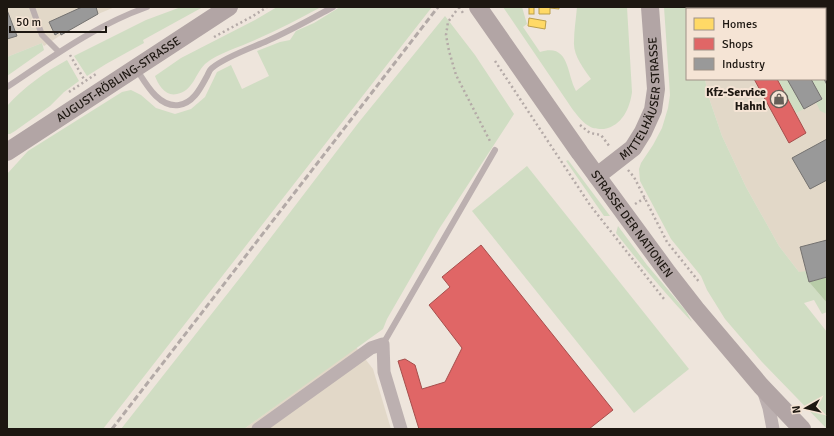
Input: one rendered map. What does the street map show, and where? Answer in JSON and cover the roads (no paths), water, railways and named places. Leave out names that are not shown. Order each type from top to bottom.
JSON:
[{"type":"main road","name":"AUGUST-RÖBLING-STRASSE","points":[[7,152],[229,7]]},
{"type":"main road","name":"MITTELHÄUSER STRASSE","points":[[597,176],[633,148],[643,132],[653,110],[656,89],[650,7]]},
{"type":"main road","name":"STRASSE DER NATIONEN","points":[[470,13],[597,176],[696,309],[762,386],[802,429]]},
{"type":"street","points":[[258,429],[370,348],[383,344],[384,372],[401,429]]},
{"type":"street","points":[[762,386],[769,408],[773,429]]},
{"type":"lane","points":[[32,7],[42,34],[59,52]]},
{"type":"lane","points":[[7,87],[65,48],[109,23],[147,7]]},
{"type":"lane","points":[[136,68],[155,95],[162,101],[171,105],[179,105],[188,102],[197,94],[211,68],[226,59],[296,27],[333,7]]},
{"type":"lane","points":[[383,344],[495,150]]},
{"type":"railway","points":[[112,429],[438,7]]},
{"type":"place","name":"Kfz-Service Hahnl","points":[[779,99]]}]
